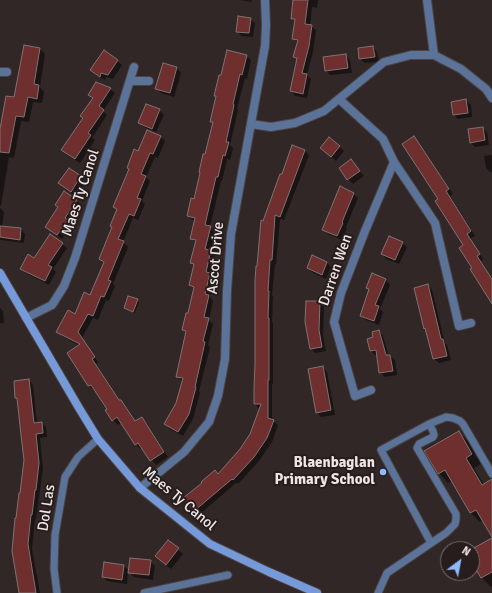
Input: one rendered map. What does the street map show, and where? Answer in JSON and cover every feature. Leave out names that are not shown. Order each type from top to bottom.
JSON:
[{"type":"street","name":"Ascot Drive","points":[[140,488],[184,452],[209,422],[218,396],[226,360],[227,290],[231,234],[265,46],[266,0]]},
{"type":"street","points":[[427,0],[434,55]]},
{"type":"street","points":[[251,124],[271,127],[296,123],[324,112],[384,62],[411,55],[434,55],[461,69],[486,89],[492,98]]},
{"type":"street","name":"Maes Ty Canol","points":[[26,318],[52,305],[64,286],[77,251],[131,81],[134,67]]},
{"type":"street","points":[[131,81],[149,82]]},
{"type":"street","points":[[339,99],[383,139],[394,162],[435,223],[459,326],[471,322]]},
{"type":"street","name":"Darren Wen","points":[[371,390],[355,396],[334,322],[341,293],[364,230],[394,162]]},
{"type":"street","name":"Maes Ty Canol","points":[[0,273],[78,408],[98,439],[140,488],[210,544],[317,593]]},
{"type":"lane","points":[[431,543],[381,450],[429,424],[446,417],[453,418],[463,424],[492,474]]},
{"type":"lane","points":[[378,593],[387,573],[446,533],[455,524],[456,514],[417,448],[419,444],[433,437],[434,435],[429,424]]},
{"type":"lane","name":"Dol Las","points":[[57,593],[54,569],[54,535],[65,477],[78,457],[98,439]]},
{"type":"lane","points":[[144,593],[228,575]]},
{"type":"building","points":[[293,0],[308,0],[305,24],[312,25],[309,46],[302,73],[307,74],[303,94],[290,91],[297,58],[293,57],[298,40],[292,39],[295,19],[291,19]]},
{"type":"building","points":[[238,16],[251,18],[249,33],[236,32]]},
{"type":"building","points":[[24,45],[40,48],[34,84],[39,85],[37,99],[28,97],[24,117],[16,116],[9,153],[0,152],[0,129],[6,96],[14,97]]},
{"type":"building","points":[[373,46],[375,57],[359,59],[358,48]]},
{"type":"building","points":[[104,50],[118,60],[108,75],[101,73],[100,77],[90,70]]},
{"type":"building","points":[[227,50],[247,55],[242,75],[240,74],[233,104],[226,142],[229,142],[225,156],[223,155],[218,177],[216,177],[205,225],[211,226],[205,249],[211,250],[206,272],[210,273],[205,294],[209,295],[204,317],[209,318],[203,341],[205,342],[196,387],[189,414],[178,432],[164,424],[176,403],[183,378],[176,377],[186,331],[182,330],[186,313],[188,313],[194,287],[189,285],[194,264],[190,263],[196,240],[190,239],[195,218],[187,216],[191,198],[194,199],[203,154],[205,154],[213,122],[210,122],[216,96],[214,96]]},
{"type":"building","points":[[346,54],[348,68],[325,71],[323,57]]},
{"type":"building","points":[[163,63],[177,67],[170,93],[155,89]]},
{"type":"building","points":[[96,82],[111,88],[99,106],[104,110],[88,133],[91,135],[75,159],[61,150],[83,118],[80,116],[93,98],[88,95]]},
{"type":"building","points":[[466,99],[468,113],[453,115],[451,102]]},
{"type":"building","points":[[146,104],[160,109],[152,129],[138,123]]},
{"type":"building","points":[[483,127],[485,140],[470,143],[468,129]]},
{"type":"building","points":[[147,130],[161,136],[153,154],[150,153],[141,174],[146,176],[137,198],[141,199],[134,216],[129,214],[118,239],[124,241],[108,280],[111,281],[104,297],[101,296],[93,316],[88,314],[78,332],[95,357],[92,359],[119,400],[121,400],[135,421],[142,417],[164,452],[150,461],[138,443],[135,445],[117,417],[112,421],[105,410],[107,409],[91,385],[88,386],[67,353],[80,344],[56,332],[68,310],[75,314],[84,292],[90,295],[104,262],[99,259],[112,227],[110,226],[117,209],[113,207],[129,169],[127,168],[134,149],[138,151]]},
{"type":"building","points":[[414,136],[449,189],[446,191],[471,231],[467,234],[480,254],[477,256],[492,279],[492,304],[459,248],[463,245],[435,201],[438,199],[402,144]]},
{"type":"building","points":[[329,137],[340,146],[331,157],[320,148]]},
{"type":"building","points":[[292,145],[305,150],[280,217],[275,215],[272,260],[270,260],[268,291],[268,418],[274,420],[267,438],[254,457],[233,480],[232,479],[194,511],[183,498],[202,483],[201,482],[215,470],[218,474],[240,449],[250,434],[261,404],[254,404],[254,388],[255,281],[261,220],[263,221]]},
{"type":"building","points":[[351,159],[360,171],[347,180],[339,168]]},
{"type":"building","points":[[69,168],[81,176],[71,192],[58,183]]},
{"type":"building","points":[[340,186],[354,193],[337,236],[322,230]]},
{"type":"building","points":[[64,191],[77,200],[65,218],[68,220],[57,235],[45,227],[58,207],[55,205]]},
{"type":"building","points":[[0,226],[21,228],[20,240],[0,237]]},
{"type":"building","points":[[50,234],[63,243],[48,265],[52,267],[45,281],[20,269],[28,254],[34,258]]},
{"type":"building","points":[[389,236],[403,242],[395,260],[381,254]]},
{"type":"building","points":[[312,255],[327,262],[322,275],[307,268]]},
{"type":"building","points":[[372,273],[386,279],[375,305],[379,306],[374,321],[360,316],[369,289],[366,288]]},
{"type":"building","points":[[428,284],[441,339],[443,339],[447,356],[433,359],[414,288]]},
{"type":"building","points":[[128,296],[138,299],[133,312],[124,308]]},
{"type":"building","points":[[306,301],[320,301],[319,330],[322,347],[310,349],[305,322]]},
{"type":"building","points":[[379,330],[386,355],[390,355],[393,371],[379,373],[376,350],[370,351],[367,339],[373,337],[372,332]]},
{"type":"building","points":[[323,366],[331,410],[316,413],[308,369]]},
{"type":"building","points":[[29,379],[34,423],[42,422],[43,433],[36,434],[39,463],[28,544],[36,593],[19,593],[12,551],[15,518],[24,460],[14,381]]},
{"type":"building","points":[[459,431],[472,454],[466,458],[482,485],[492,479],[492,537],[476,510],[470,513],[445,470],[438,474],[424,451]]},
{"type":"building","points":[[492,538],[492,572],[481,578],[480,576],[480,545]]},
{"type":"building","points":[[168,540],[179,548],[166,565],[155,556]]},
{"type":"building","points":[[130,558],[151,560],[149,575],[128,573]]},
{"type":"building","points":[[104,562],[124,565],[122,580],[102,577]]},
{"type":"place","name":"Blaenbaglan Primary School","points":[[383,472]]}]
